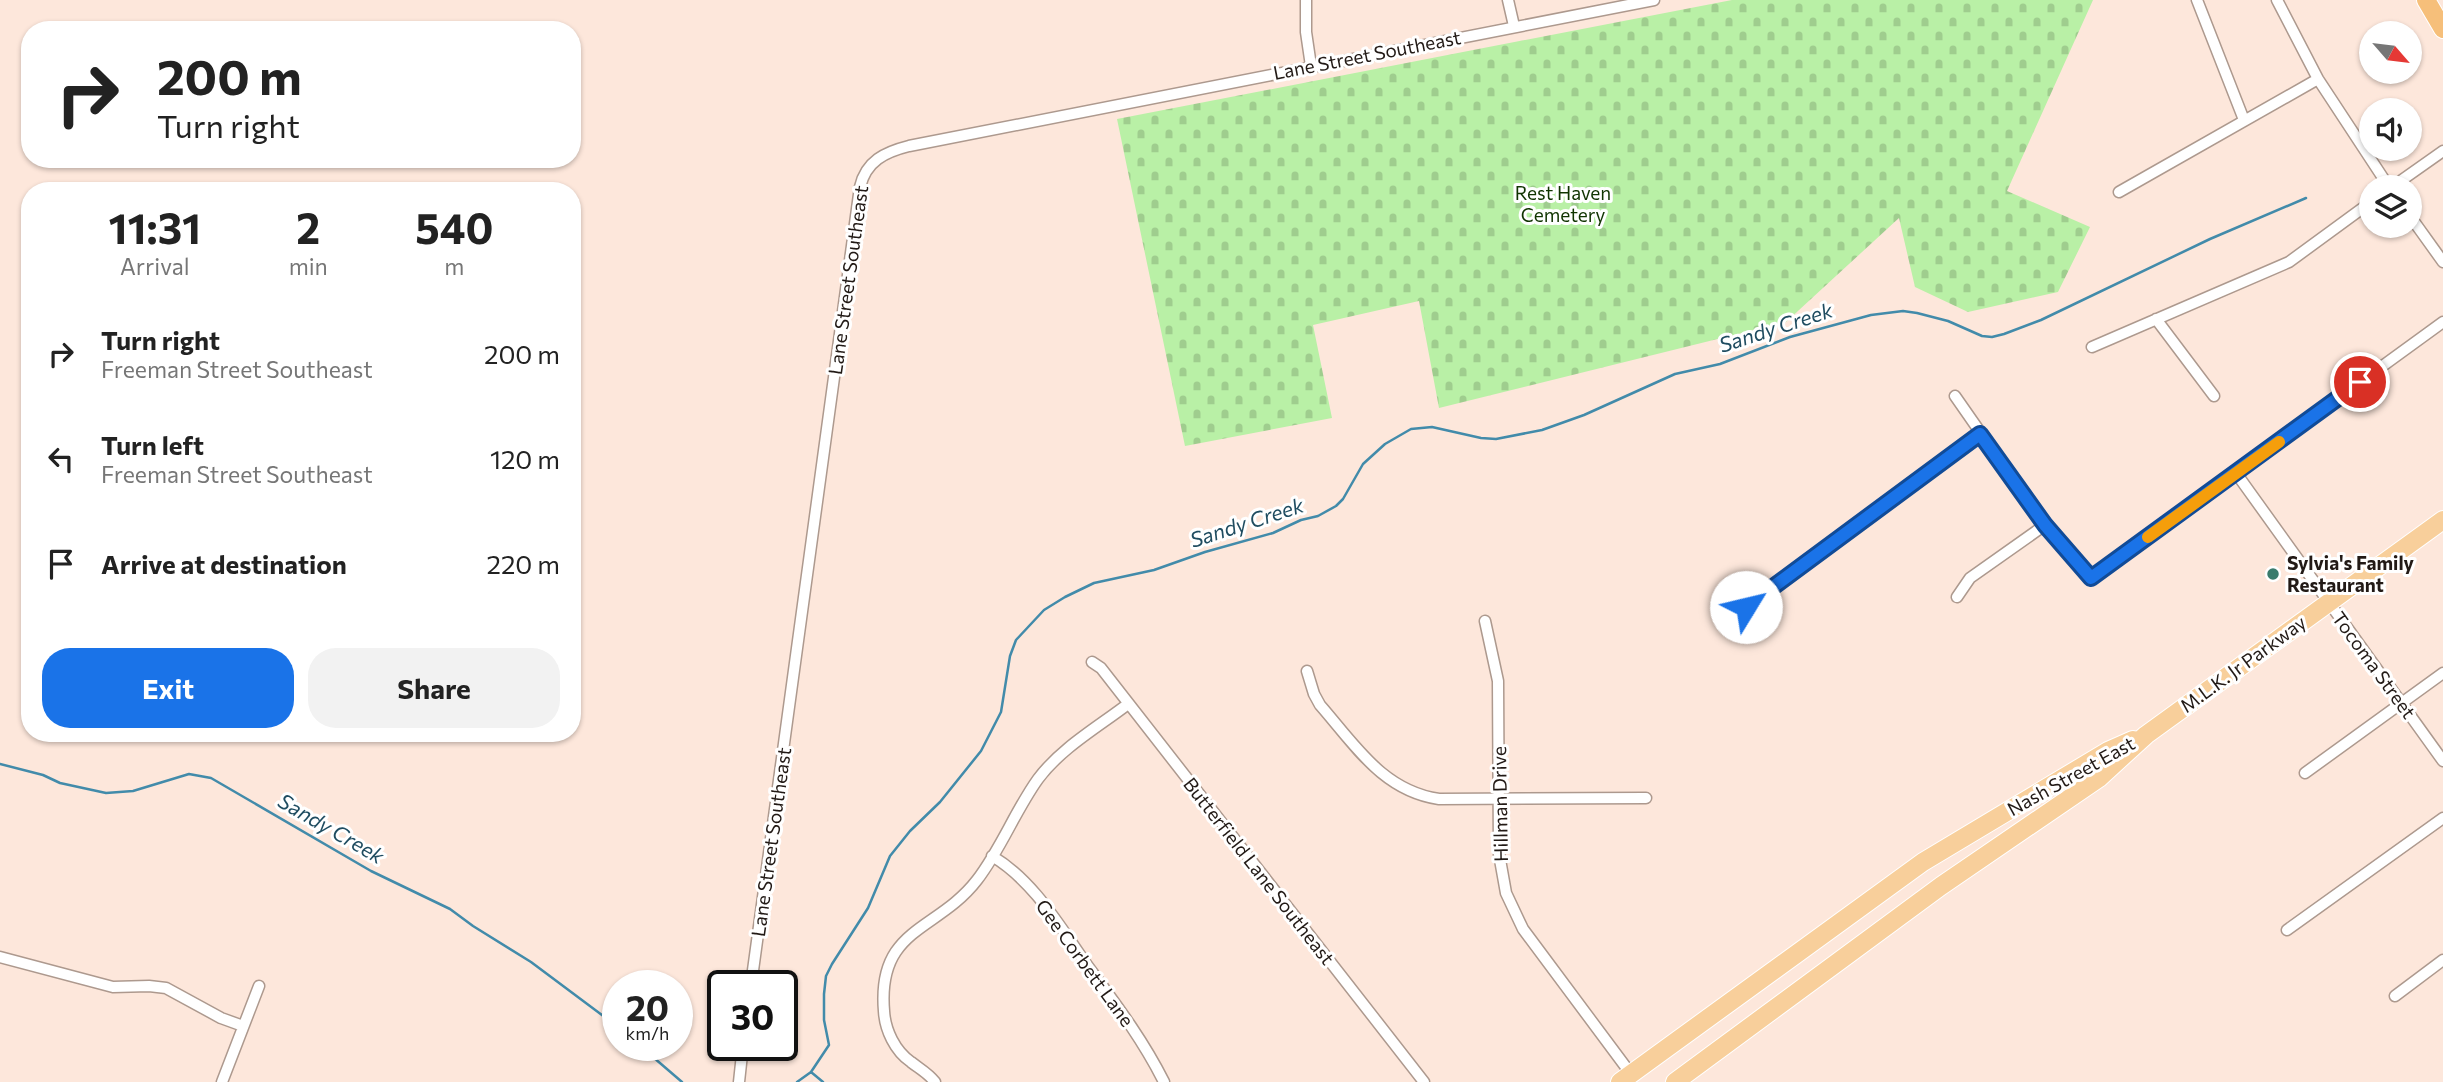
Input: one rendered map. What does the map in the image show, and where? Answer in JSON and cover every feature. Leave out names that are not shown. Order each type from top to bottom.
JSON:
[{"type":"highway","points":[[2426,0],[2443,29]]},
{"type":"main road","name":"M.L.K. Jr Parkway","points":[[2146,735],[2443,520]]},
{"type":"main road","name":"Nash Street East","points":[[1626,1078],[1923,862],[2108,751],[2146,735]]},
{"type":"main road","name":"Nash Street East","points":[[1675,1082],[1941,886],[2099,778],[2146,735]]},
{"type":"street","points":[[1306,0],[1306,32],[1311,66]]},
{"type":"street","points":[[1508,0],[1514,26]]},
{"type":"street","name":"Lane Street Southeast","points":[[753,970],[860,187],[868,167],[875,159],[891,150],[909,146],[1654,0]]},
{"type":"street","points":[[2196,0],[2244,120]]},
{"type":"street","points":[[2277,0],[2318,79],[2382,175]]},
{"type":"street","points":[[2119,192],[2318,79]]},
{"type":"street","points":[[2407,175],[2443,150]]},
{"type":"street","points":[[2092,347],[2289,262],[2359,211]]},
{"type":"street","points":[[2422,233],[2443,262]]},
{"type":"street","points":[[2157,319],[2214,396]]},
{"type":"street","points":[[1955,396],[2045,525],[2091,578],[2443,322]]},
{"type":"street","points":[[1725,622],[1980,434]]},
{"type":"street","name":"Tocoma Street","points":[[2236,473],[2443,761]]},
{"type":"street","points":[[1957,597],[1970,578],[2045,525]]},
{"type":"street","name":"Hillman Drive","points":[[1485,621],[1498,681],[1502,874],[1514,912],[1523,929],[1626,1078]]},
{"type":"street","name":"Butterfield Lane Southeast","points":[[1092,662],[1101,668],[1423,1082]]},
{"type":"street","points":[[1307,671],[1320,705],[1378,771],[1410,793],[1438,799],[1646,798]]},
{"type":"street","points":[[2305,774],[2443,673]]},
{"type":"street","points":[[935,1082],[928,1073],[904,1056],[888,1032],[884,1011],[887,970],[896,951],[904,940],[957,901],[977,880],[1040,776],[1059,756],[1128,704]]},
{"type":"street","points":[[2287,930],[2443,818]]},
{"type":"street","name":"Gee Corbett Lane","points":[[992,856],[1021,878],[1054,918],[1144,1045],[1164,1082]]},
{"type":"street","points":[[0,957],[113,987],[166,988],[220,1018],[243,1026]]},
{"type":"street","points":[[2395,996],[2443,960]]},
{"type":"street","points":[[222,1082],[259,986]]},
{"type":"street","points":[[739,1082],[741,1061]]},
{"type":"green space","name":"Rest Haven Cemetery","points":[[1732,0],[2093,0],[2007,191],[2090,227],[2058,292],[1968,312],[1915,287],[1899,218],[1786,322],[1439,408],[1419,301],[1313,325],[1332,418],[1185,446],[1117,119]]},
{"type":"waterway","name":"Sandy Creek","points":[[797,1082],[811,1072],[829,1045],[824,1020],[826,976],[868,908],[890,856],[910,831],[940,802],[981,751],[1001,712],[1010,656],[1016,640],[1044,610],[1065,597],[1094,583],[1154,570],[1318,516],[1343,499],[1363,464],[1385,444],[1411,429],[1432,427],[1496,439],[1542,430],[1584,415],[1675,374],[1720,364],[1790,337],[1871,315],[1903,311],[1948,321],[1982,336],[2004,334],[2041,320],[2210,239],[2306,198]]},
{"type":"waterway","name":"Sandy Creek","points":[[0,764],[43,775],[60,783],[106,793],[133,791],[189,774],[211,778],[371,871],[450,909],[531,962],[602,1015]]},
{"type":"waterway","name":"Sandy Creek","points":[[658,1061],[682,1082]]},
{"type":"waterway","points":[[811,1072],[823,1082]]},
{"type":"slow traffic","points":[[2148,537],[2279,442]]},
{"type":"place","name":"Sylvia's Family Restaurant","points":[[2273,574]]},
{"type":"route","points":[[1746,607],[1980,434],[2045,525],[2091,578],[2360,382]]}]
